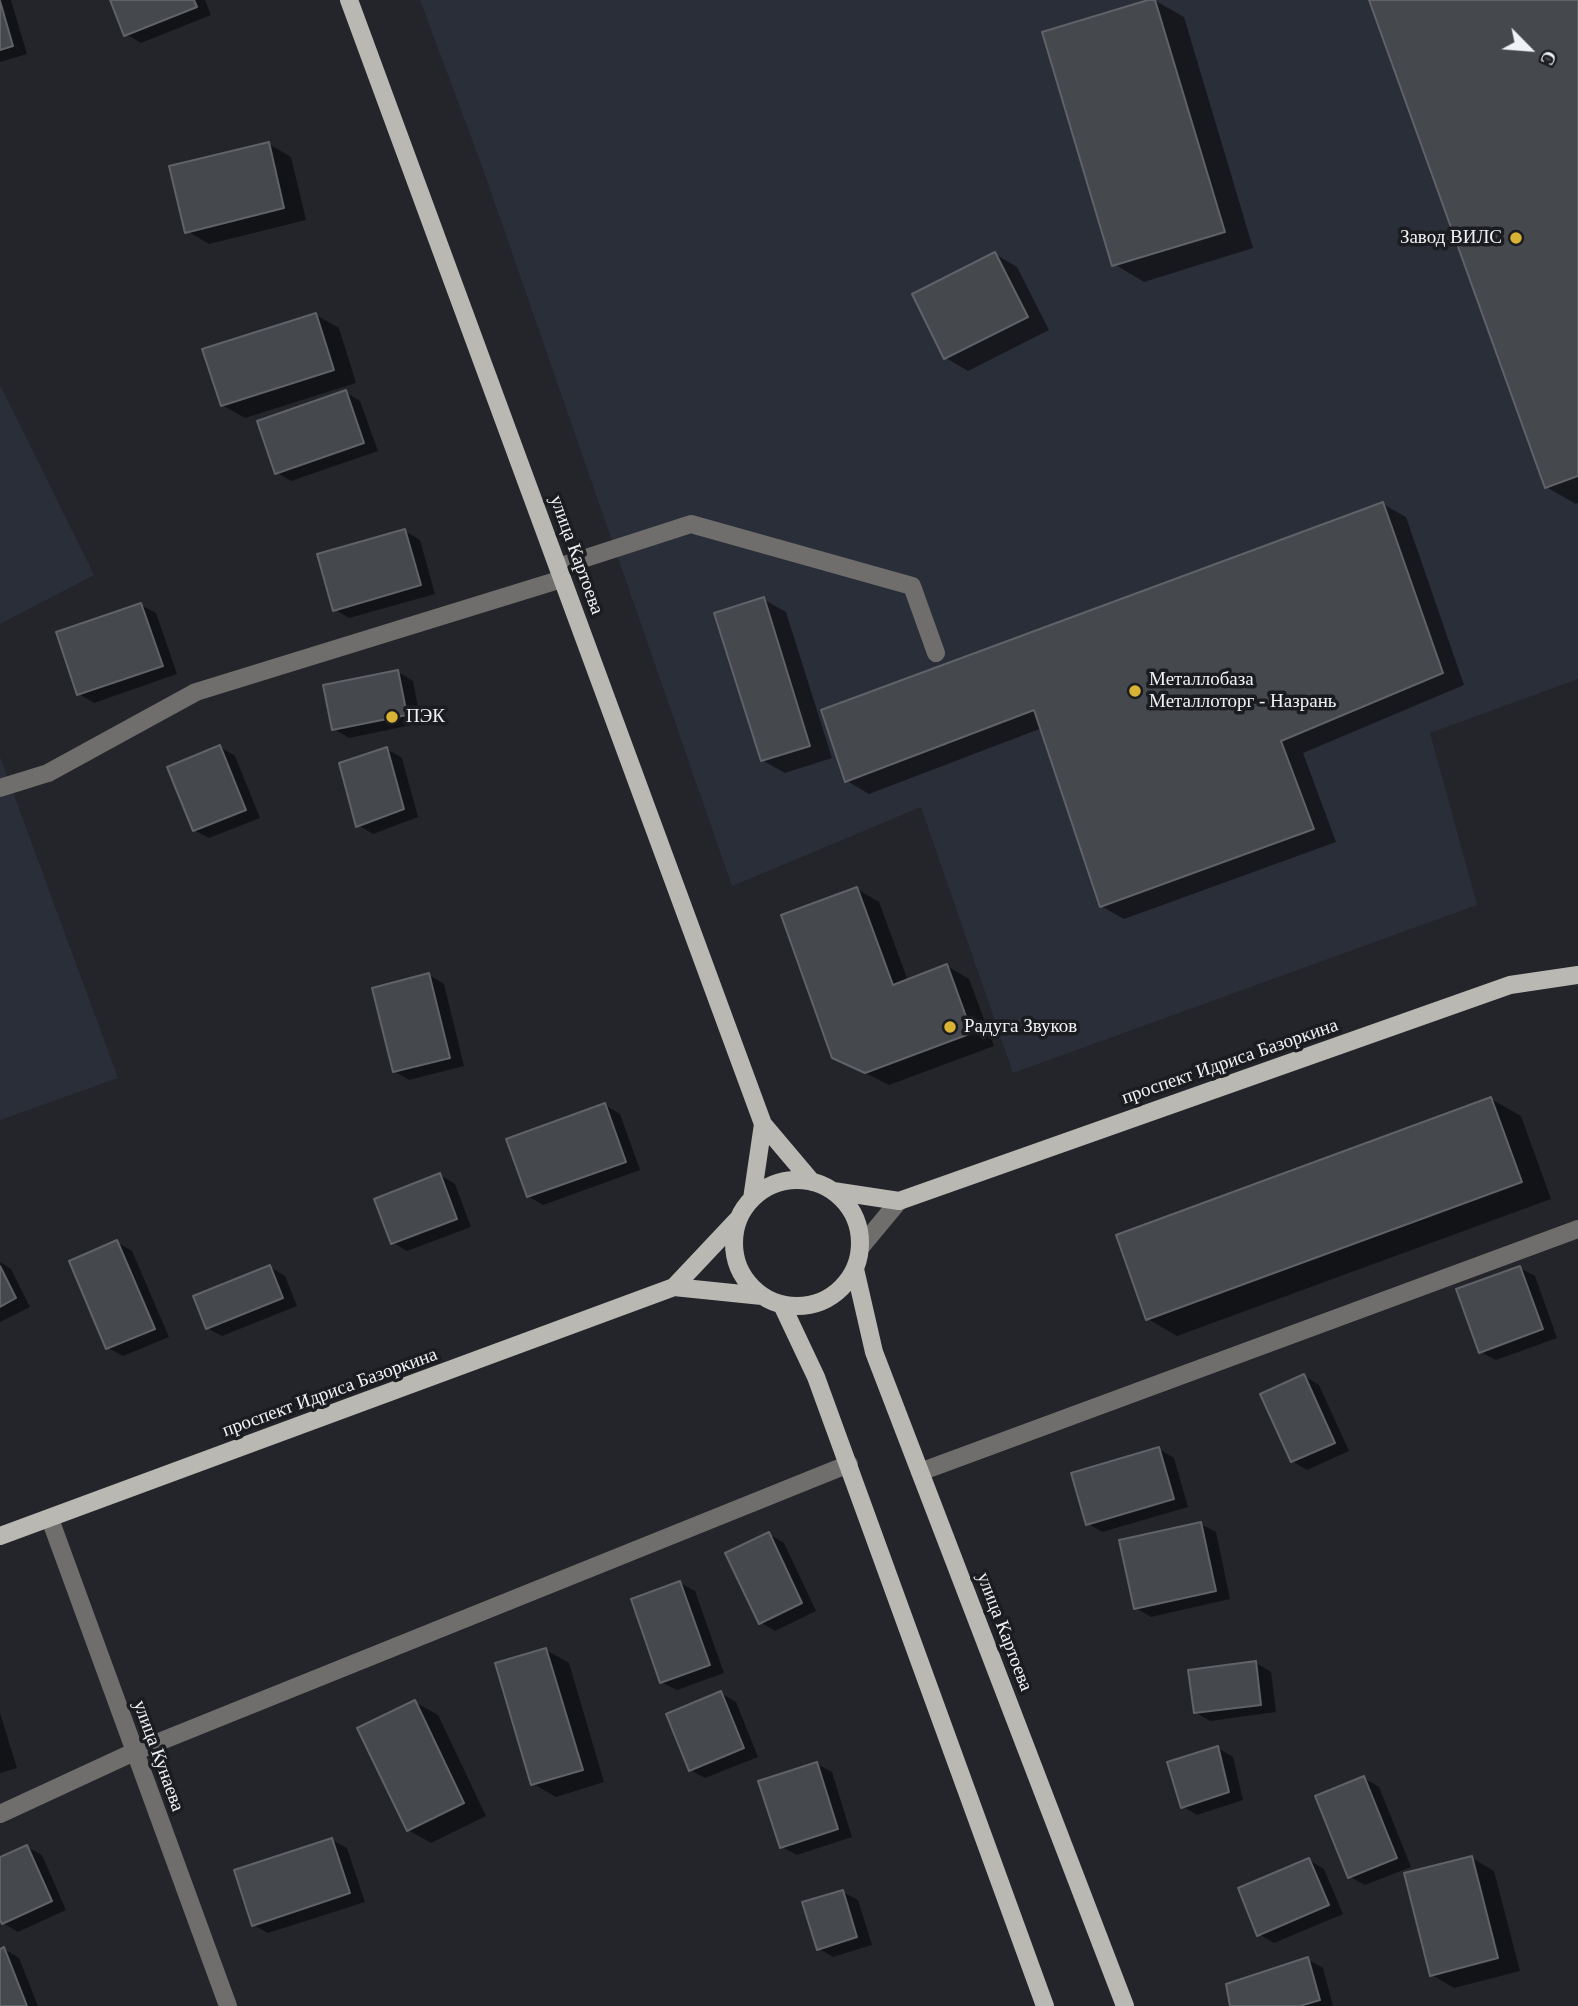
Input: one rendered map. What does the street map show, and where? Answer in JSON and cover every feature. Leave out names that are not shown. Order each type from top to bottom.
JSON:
[{"type":"main road","name":"улица Картоева","points":[[349,0],[763,1124],[812,1182]]},
{"type":"main road","name":"проспект Идриса Базоркина","points":[[833,1191],[899,1201],[1510,985],[1578,975]]},
{"type":"main road","name":"улица Картоева","points":[[752,1199],[763,1124]]},
{"type":"main road","points":[[790,1180],[812,1182],[833,1191],[848,1206],[858,1226],[860,1248],[855,1269],[842,1288],[825,1301],[804,1306],[782,1305],[762,1296],[746,1281],[736,1261],[734,1239],[739,1218],[752,1199],[770,1186],[790,1180]]},
{"type":"main road","name":"проспект Идриса Базоркина","points":[[674,1287],[739,1218]]},
{"type":"main road","name":"улица Картоева","points":[[855,1269],[874,1352],[1125,2006]]},
{"type":"main road","name":"проспект Идриса Базоркина","points":[[0,1536],[674,1287],[762,1296]]},
{"type":"main road","points":[[782,1305],[816,1377],[849,1464],[1045,2006]]},
{"type":"street","points":[[0,788],[48,773],[196,692],[560,573],[691,524],[912,586],[936,653]]},
{"type":"street","points":[[860,1248],[899,1201]]},
{"type":"street","points":[[920,1472],[1578,1229]]},
{"type":"street","points":[[0,1814],[134,1752],[849,1464]]},
{"type":"street","name":"улица Кунаева","points":[[50,1519],[228,2006]]},
{"type":"shaded area","points":[[420,0],[1578,0],[1578,679],[1430,733],[1477,905],[1013,1073],[921,807],[732,886],[482,166]]},
{"type":"shaded area","points":[[0,385],[94,575],[0,624]]},
{"type":"shaded area","points":[[0,757],[118,1078],[0,1120]]},
{"type":"building","points":[[110,0],[194,0],[197,7],[124,36]]},
{"type":"building","points":[[1155,0],[1225,232],[1112,266],[1042,32]]},
{"type":"building","name":"Завод ВИЛС","points":[[1369,0],[1578,0],[1578,476],[1545,488]]},
{"type":"building","points":[[0,1],[13,46],[0,50]]},
{"type":"building","points":[[269,142],[284,208],[185,233],[169,166]]},
{"type":"building","points":[[995,252],[1028,317],[944,359],[912,294]]},
{"type":"building","points":[[316,313],[334,370],[221,406],[202,349]]},
{"type":"building","points":[[346,390],[364,443],[275,474],[257,421]]},
{"type":"building","name":"Металлобаза Металлоторг - Назрань","points":[[1383,502],[1443,673],[1281,741],[1314,829],[1100,907],[1034,710],[845,782],[821,710]]},
{"type":"building","points":[[405,529],[421,585],[333,611],[317,554]]},
{"type":"building","points":[[764,597],[810,746],[761,761],[714,613]]},
{"type":"building","points":[[141,603],[163,666],[77,695],[56,632]]},
{"type":"building","points":[[398,670],[407,715],[332,730],[323,685]]},
{"type":"building","points":[[220,745],[246,810],[193,831],[167,767]]},
{"type":"building","points":[[387,747],[404,809],[356,827],[339,763]]},
{"type":"building","points":[[857,887],[893,985],[947,964],[972,1033],[865,1073],[832,1058],[781,915]]},
{"type":"building","points":[[429,973],[450,1058],[393,1072],[372,988]]},
{"type":"building","points":[[1491,1097],[1522,1182],[1146,1320],[1116,1235]]},
{"type":"building","points":[[605,1103],[626,1162],[527,1197],[506,1139]]},
{"type":"building","points":[[440,1173],[457,1219],[391,1244],[374,1199]]},
{"type":"building","points":[[117,1240],[155,1329],[106,1349],[69,1261]]},
{"type":"building","points":[[270,1265],[283,1298],[206,1329],[193,1296]]},
{"type":"building","points":[[0,1266],[16,1298],[0,1307]]},
{"type":"building","points":[[1520,1266],[1543,1329],[1479,1353],[1456,1289]]},
{"type":"building","points":[[1304,1374],[1335,1443],[1291,1462],[1260,1394]]},
{"type":"building","points":[[1159,1447],[1174,1499],[1086,1525],[1071,1473]]},
{"type":"building","points":[[1201,1522],[1216,1591],[1134,1609],[1119,1540]]},
{"type":"building","points":[[769,1532],[802,1603],[759,1624],[725,1553]]},
{"type":"building","points":[[680,1581],[710,1665],[660,1683],[631,1599]]},
{"type":"building","points":[[546,1648],[583,1770],[531,1785],[495,1663]]},
{"type":"building","points":[[1256,1661],[1261,1705],[1194,1713],[1188,1670]]},
{"type":"building","points":[[721,1691],[744,1748],[689,1771],[666,1714]]},
{"type":"building","points":[[415,1700],[464,1803],[407,1831],[357,1728]]},
{"type":"building","points":[[1218,1746],[1229,1792],[1181,1808],[1167,1762]]},
{"type":"building","points":[[817,1762],[838,1829],[780,1848],[758,1781]]},
{"type":"building","points":[[1364,1776],[1397,1858],[1348,1878],[1315,1796]]},
{"type":"building","points":[[332,1838],[350,1893],[252,1926],[234,1870]]},
{"type":"building","points":[[27,1845],[52,1901],[2,1924],[0,1857]]},
{"type":"building","points":[[1472,1856],[1498,1958],[1430,1976],[1404,1873]]},
{"type":"building","points":[[1309,1858],[1329,1905],[1257,1936],[1238,1888]]},
{"type":"building","points":[[843,1890],[857,1937],[817,1950],[802,1902]]},
{"type":"building","points":[[4,1947],[27,2006],[0,2006],[0,1949]]},
{"type":"building","points":[[1308,1957],[1320,2000],[1300,2006],[1230,2006],[1226,1984]]},
{"type":"place","name":"Завод ВИЛС","points":[[1516,238]]},
{"type":"place","name":"Металлобаза Металлоторг - Назрань","points":[[1135,691]]},
{"type":"place","name":"ПЭК","points":[[392,717]]},
{"type":"place","name":"Радуга Звуков","points":[[950,1027]]}]
